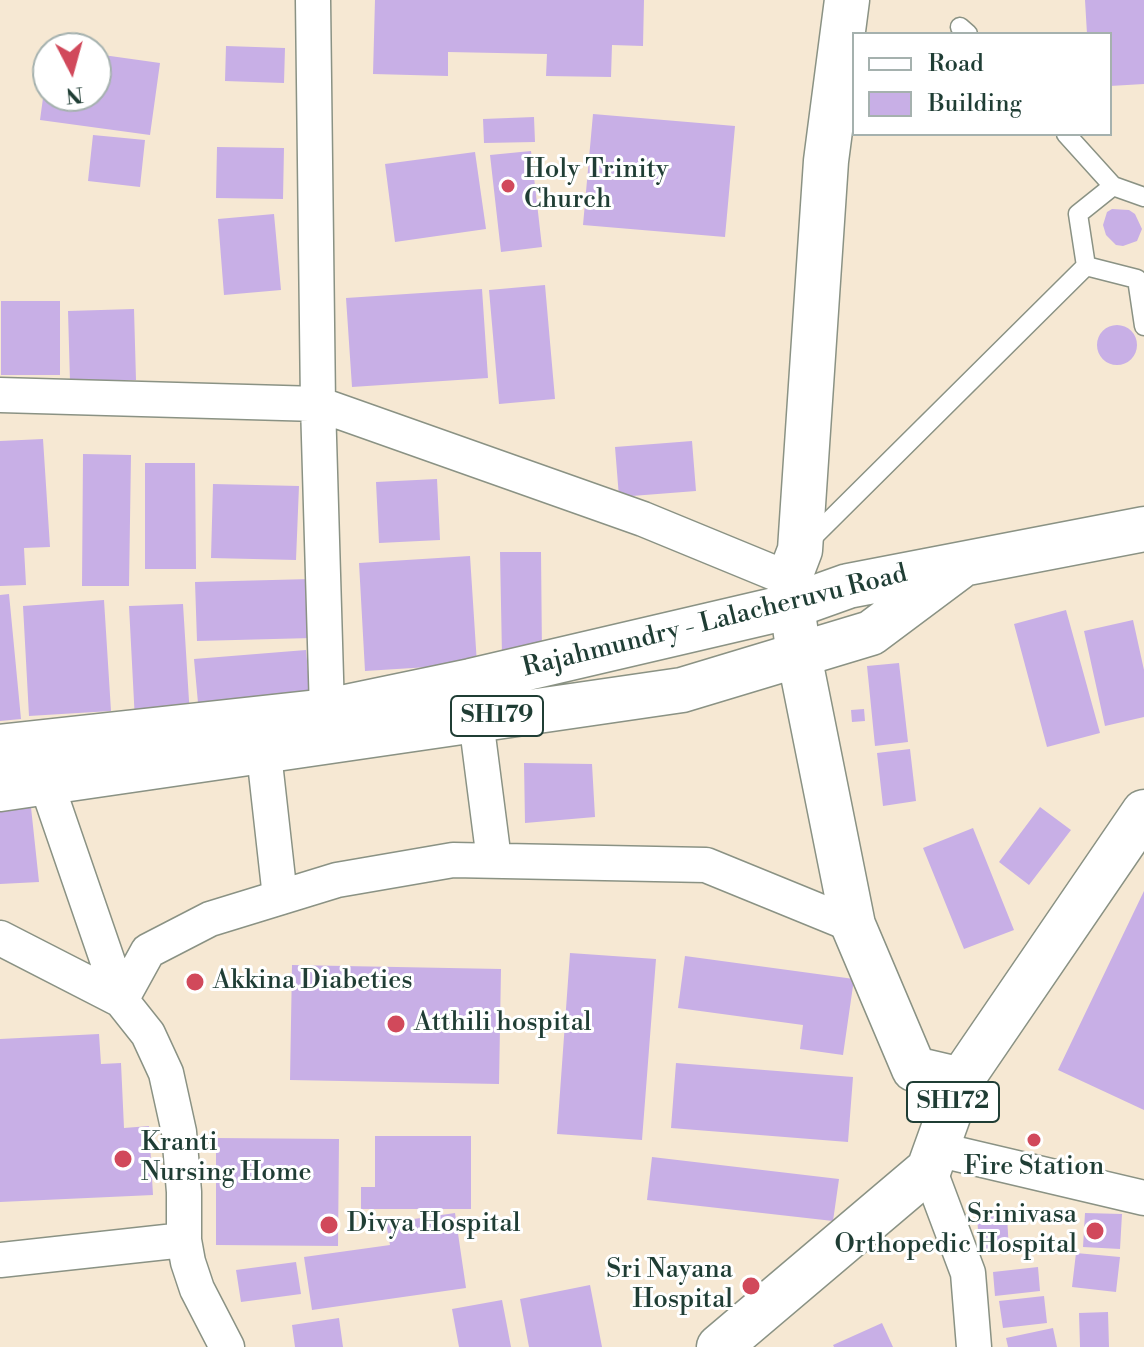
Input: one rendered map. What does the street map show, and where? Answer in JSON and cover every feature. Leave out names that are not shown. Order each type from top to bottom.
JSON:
[{"type":"main road","points":[[847,0],[826,161],[794,578],[799,655],[853,925],[914,1069],[961,1080]]},
{"type":"main road","name":"Rajahmundry - Lalacheruvu Road","points":[[26,758],[262,734],[327,711],[474,700],[794,578],[848,586],[1144,529]]},
{"type":"main road","name":"SH179","points":[[262,734],[474,700],[682,690],[871,633],[966,562]]},
{"type":"main road","name":"SH179","points":[[0,789],[26,758]]},
{"type":"main road","name":"SH172","points":[[719,1347],[933,1159],[961,1080],[1144,812]]},
{"type":"street","points":[[313,0],[318,404],[327,711]]},
{"type":"street","points":[[0,395],[318,404],[643,519],[794,578]]},
{"type":"street","points":[[474,700],[494,860]]},
{"type":"street","points":[[262,734],[280,897]]},
{"type":"street","points":[[26,758],[121,1000],[148,1034],[166,1073],[179,1132],[184,1240],[188,1262],[197,1289],[227,1347]]},
{"type":"street","points":[[121,1000],[148,951],[210,919],[337,880],[453,860],[706,865],[853,925]]},
{"type":"street","points":[[0,938],[121,1000]]},
{"type":"street","points":[[974,1347],[968,1273],[933,1159],[1144,1198]]},
{"type":"street","points":[[0,1260],[184,1240]]},
{"type":"lane","points":[[1068,136],[1113,186],[1144,197]]},
{"type":"lane","points":[[1086,266],[1078,214],[1113,186]]},
{"type":"lane","points":[[794,578],[1086,266]]},
{"type":"lane","points":[[1086,266],[1141,276],[1144,326]]},
{"type":"building","points":[[375,0],[644,0],[643,46],[612,45],[611,77],[546,76],[547,54],[448,52],[448,76],[373,74]]},
{"type":"building","points":[[1085,0],[1144,0],[1144,84],[1112,86],[1112,32],[1087,32]]},
{"type":"building","points":[[226,46],[285,48],[284,83],[225,81]]},
{"type":"building","points":[[112,56],[160,63],[150,135],[40,120],[41,112],[112,112]]},
{"type":"building","points":[[593,114],[735,126],[725,237],[583,225]]},
{"type":"building","points":[[534,117],[535,142],[484,143],[483,119]]},
{"type":"building","points":[[93,135],[145,140],[140,187],[88,181]]},
{"type":"building","points":[[217,147],[284,148],[283,199],[216,198]]},
{"type":"building","points":[[531,151],[542,247],[501,252],[490,155]]},
{"type":"building","points":[[475,152],[486,229],[395,242],[385,164]]},
{"type":"building","points":[[1112,209],[1129,210],[1135,214],[1142,229],[1137,241],[1116,245],[1106,235],[1103,225],[1107,212]]},
{"type":"building","points":[[274,214],[281,290],[224,295],[218,219]]},
{"type":"building","points":[[545,285],[555,399],[499,404],[489,290]]},
{"type":"building","points":[[482,289],[488,378],[352,387],[346,298]]},
{"type":"building","points":[[1,301],[60,301],[60,375],[1,375]]},
{"type":"building","points":[[134,309],[136,380],[70,382],[68,311]]},
{"type":"building","points":[[1117,325],[1131,331],[1137,345],[1131,359],[1117,365],[1103,359],[1097,345],[1103,331]]},
{"type":"building","points":[[43,439],[50,547],[24,548],[26,585],[0,586],[0,441]]},
{"type":"building","points":[[692,441],[696,491],[619,497],[615,447]]},
{"type":"building","points":[[83,454],[131,455],[129,586],[82,586]]},
{"type":"building","points":[[145,463],[195,463],[196,569],[145,569]]},
{"type":"building","points":[[437,479],[440,540],[379,543],[376,482]]},
{"type":"building","points":[[213,484],[299,486],[296,560],[211,558]]},
{"type":"building","points":[[500,552],[541,552],[542,655],[502,656]]},
{"type":"building","points":[[470,556],[477,664],[365,671],[359,563]]},
{"type":"building","points":[[311,579],[312,638],[197,641],[195,582]]},
{"type":"building","points":[[9,594],[21,719],[0,721],[0,595]]},
{"type":"building","points":[[104,600],[111,711],[29,716],[23,606]]},
{"type":"building","points":[[183,604],[190,717],[135,721],[129,606]]},
{"type":"building","points":[[1066,610],[1100,733],[1047,747],[1014,624]]},
{"type":"building","points":[[1133,620],[1144,670],[1144,717],[1105,726],[1084,631]]},
{"type":"building","points":[[306,650],[311,705],[199,714],[194,659]]},
{"type":"building","points":[[899,663],[908,742],[875,746],[867,666]]},
{"type":"building","points":[[864,709],[865,721],[852,722],[851,710]]},
{"type":"building","points":[[910,749],[916,801],[883,806],[877,753]]},
{"type":"building","points":[[524,763],[592,764],[595,817],[525,823]]},
{"type":"building","points":[[30,798],[39,882],[0,884],[0,802]]},
{"type":"building","points":[[1040,807],[1071,830],[1029,885],[999,862]]},
{"type":"building","points":[[973,828],[1014,930],[964,949],[923,848]]},
{"type":"building","points":[[1144,891],[1144,1110],[1058,1070]]},
{"type":"building","points":[[570,953],[656,959],[642,1140],[557,1134]]},
{"type":"building","points":[[685,956],[854,979],[843,1055],[800,1049],[803,1025],[678,1008]]},
{"type":"building","name":"Atthili hospital","points":[[292,965],[501,969],[499,1084],[290,1080]]},
{"type":"building","points":[[99,1034],[101,1064],[121,1063],[124,1128],[149,1126],[153,1195],[0,1202],[0,1039]]},
{"type":"building","points":[[676,1063],[853,1077],[848,1142],[671,1128]]},
{"type":"building","points":[[375,1136],[471,1136],[471,1209],[361,1209],[361,1187],[375,1187]]},
{"type":"building","points":[[216,1138],[339,1139],[338,1246],[216,1245]]},
{"type":"building","points":[[652,1157],[839,1179],[833,1221],[647,1200]]},
{"type":"building","points":[[455,1213],[466,1288],[312,1310],[304,1257],[390,1245],[386,1223]]},
{"type":"building","points":[[1085,1213],[1122,1214],[1120,1249],[1083,1247]]},
{"type":"building","points":[[1007,1215],[1009,1252],[980,1255],[977,1217]]},
{"type":"building","points":[[1076,1253],[1120,1257],[1116,1292],[1072,1287]]},
{"type":"building","points":[[296,1262],[301,1294],[241,1302],[236,1270]]},
{"type":"building","points":[[1038,1267],[1040,1291],[995,1296],[993,1272]]},
{"type":"building","points":[[590,1285],[602,1347],[529,1347],[520,1299]]},
{"type":"building","points":[[1044,1296],[1047,1323],[1003,1328],[999,1301]]},
{"type":"building","points":[[502,1300],[511,1347],[459,1347],[452,1309]]},
{"type":"building","points":[[1108,1312],[1109,1347],[1080,1347],[1079,1313]]},
{"type":"building","points":[[339,1318],[343,1347],[295,1347],[292,1325]]},
{"type":"building","points":[[882,1323],[893,1347],[833,1345]]},
{"type":"building","points":[[1053,1328],[1057,1347],[1008,1347],[1006,1338]]},
{"type":"place","name":"Holy Trinity Church","points":[[508,186]]},
{"type":"place","name":"Akkina Diabeties","points":[[195,982]]},
{"type":"place","name":"Atthili hospital","points":[[396,1024]]},
{"type":"place","name":"Fire Station","points":[[1034,1140]]},
{"type":"place","name":"Kranti Nursing Home","points":[[123,1159]]},
{"type":"place","name":"Divya Hospital","points":[[329,1225]]},
{"type":"place","name":"Srinivasa Orthopedic Hospital","points":[[1095,1231]]},
{"type":"place","name":"Sri Nayana Hospital","points":[[751,1286]]}]
